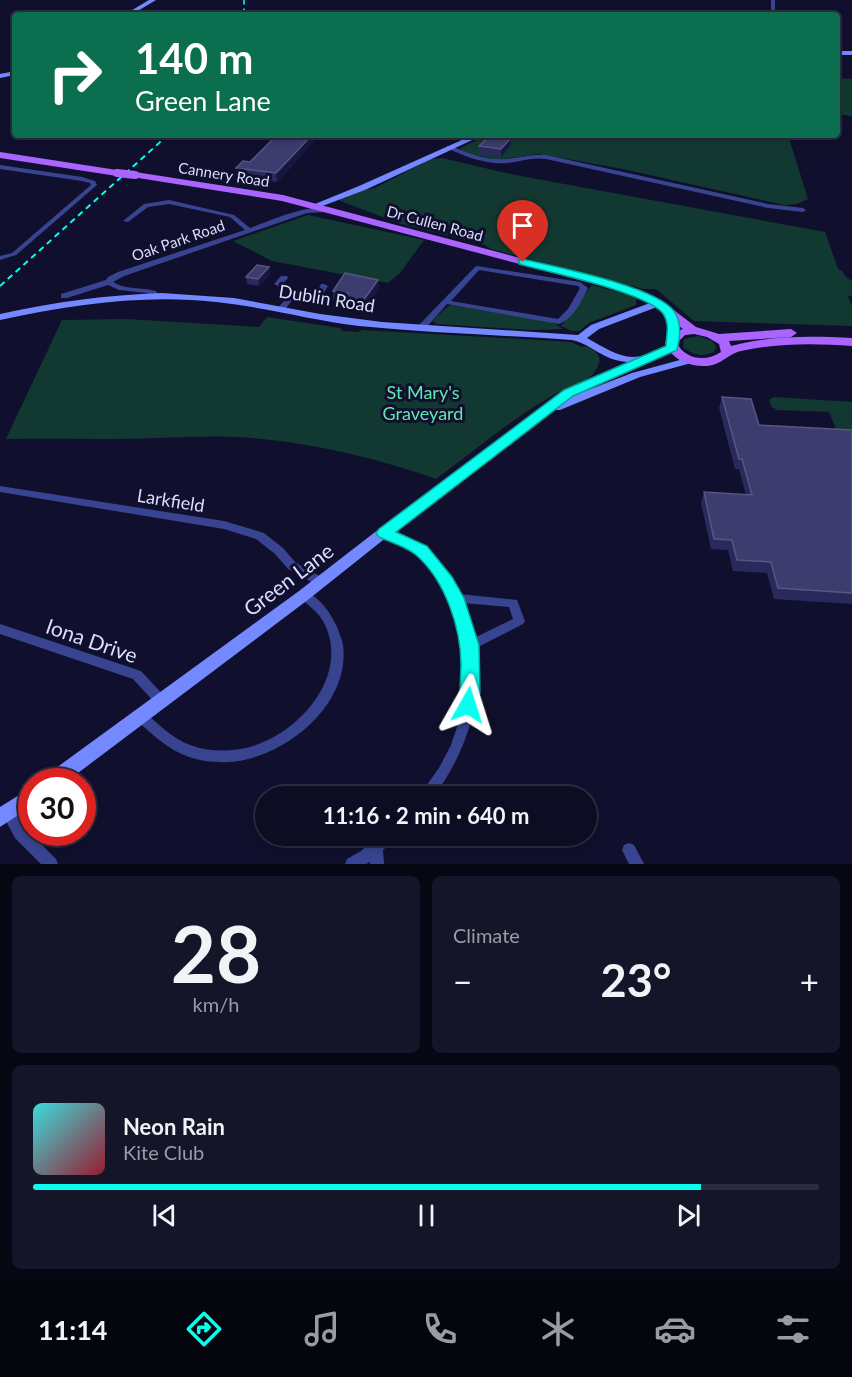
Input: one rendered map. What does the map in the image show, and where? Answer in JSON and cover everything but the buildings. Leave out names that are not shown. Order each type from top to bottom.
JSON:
[{"type":"main road","points":[[132,12],[153,0]]},
{"type":"main road","name":"Oak Park Road","points":[[309,207],[362,188],[472,138]]},
{"type":"main road","name":"Cannery Road","points":[[0,155],[283,198],[326,210]]},
{"type":"main road","name":"Dr Cullen Road","points":[[326,210],[637,292],[657,303],[693,331]]},
{"type":"main road","name":"Dublin Road","points":[[0,317],[42,308],[154,296],[216,299],[355,322],[581,338],[602,354],[616,358],[644,359]]},
{"type":"main road","points":[[581,338],[595,327],[657,303]]},
{"type":"main road","points":[[669,313],[674,341],[682,357],[691,360],[715,362],[727,352],[743,347],[787,342],[852,342]]},
{"type":"main road","points":[[550,409],[568,393],[644,359],[693,331],[718,338],[724,342],[727,352]]},
{"type":"main road","points":[[718,338],[788,333],[852,334]]},
{"type":"main road","points":[[602,354],[636,375]]},
{"type":"main road","points":[[595,380],[602,367],[602,354]]},
{"type":"main road","points":[[550,409],[636,375],[691,360]]},
{"type":"main road","name":"Green Lane","points":[[70,768],[304,595],[533,418],[550,409]]},
{"type":"main road","points":[[4,815],[18,805]]},
{"type":"street","points":[[449,147],[474,157],[499,161],[533,156],[557,159],[768,206],[803,210]]},
{"type":"street","points":[[0,167],[82,179],[93,182],[94,185],[14,254],[0,258]]},
{"type":"street","points":[[126,221],[146,206],[169,202],[232,216],[249,230]]},
{"type":"street","name":"Oak Park Road","points":[[154,296],[147,290],[117,288],[109,282],[121,274],[309,207]]},
{"type":"street","points":[[422,327],[477,268],[580,284],[584,288],[563,320],[559,322],[446,302]]},
{"type":"street","points":[[284,278],[278,284],[295,292],[320,292],[324,286]]},
{"type":"street","points":[[64,296],[109,282]]},
{"type":"street","points":[[280,310],[295,292]]},
{"type":"street","name":"Larkfield","points":[[0,489],[224,525],[260,536],[279,551],[292,566],[321,582]]},
{"type":"street","points":[[384,533],[422,550],[446,581],[455,598],[470,645],[471,692],[465,718],[448,764],[433,786]]},
{"type":"street","points":[[141,717],[171,742],[190,751],[217,756],[249,753],[273,743],[308,719],[329,691],[336,669],[337,654],[330,622],[304,595]]},
{"type":"street","points":[[455,598],[513,603],[519,621],[470,645]]},
{"type":"street","name":"Iona Drive","points":[[0,629],[137,675],[162,702]]},
{"type":"street","points":[[4,815],[51,864]]},
{"type":"street","points":[[352,864],[376,847]]},
{"type":"street","points":[[376,847],[377,864]]},
{"type":"street","points":[[629,850],[637,864]]},
{"type":"green space","points":[[840,78],[852,79],[852,116],[840,114]]},
{"type":"green space","points":[[480,138],[789,138],[808,199],[797,204],[784,205],[623,169],[539,154],[498,160],[472,155],[459,149]]},
{"type":"green space","points":[[442,158],[510,174],[825,232],[838,269],[852,281],[852,296],[848,296],[852,306],[852,326],[694,321],[656,289],[643,289],[401,224],[338,200],[375,188],[431,159]]},
{"type":"green space","points":[[308,215],[424,240],[400,273],[388,283],[272,261],[233,241]]},
{"type":"green space","points":[[592,285],[631,296],[636,299],[636,305],[589,323],[579,331],[572,331],[561,326]]},
{"type":"green space","points":[[452,305],[552,322],[563,329],[530,330],[437,324],[432,321]]},
{"type":"green space","name":"St Mary's Graveyard","points":[[267,317],[340,328],[343,331],[363,330],[571,342],[592,349],[599,356],[599,362],[595,371],[586,380],[557,393],[525,412],[436,479],[350,454],[306,445],[249,438],[6,439],[62,320],[126,319],[259,327]]},
{"type":"green space","points":[[699,336],[712,341],[716,346],[715,351],[698,355],[683,347],[684,339]]},
{"type":"green space","points":[[774,397],[852,402],[852,430],[836,429],[829,412],[777,410],[772,407],[769,400]]},
{"type":"railway","points":[[244,0],[244,12]]},
{"type":"railway","points":[[0,286],[165,138]]},
{"type":"route","points":[[468,705],[471,692],[470,645],[455,598],[446,581],[422,550],[384,533],[533,418],[550,409],[568,393],[672,347],[671,343],[675,335],[669,313],[637,292],[523,262]]}]
